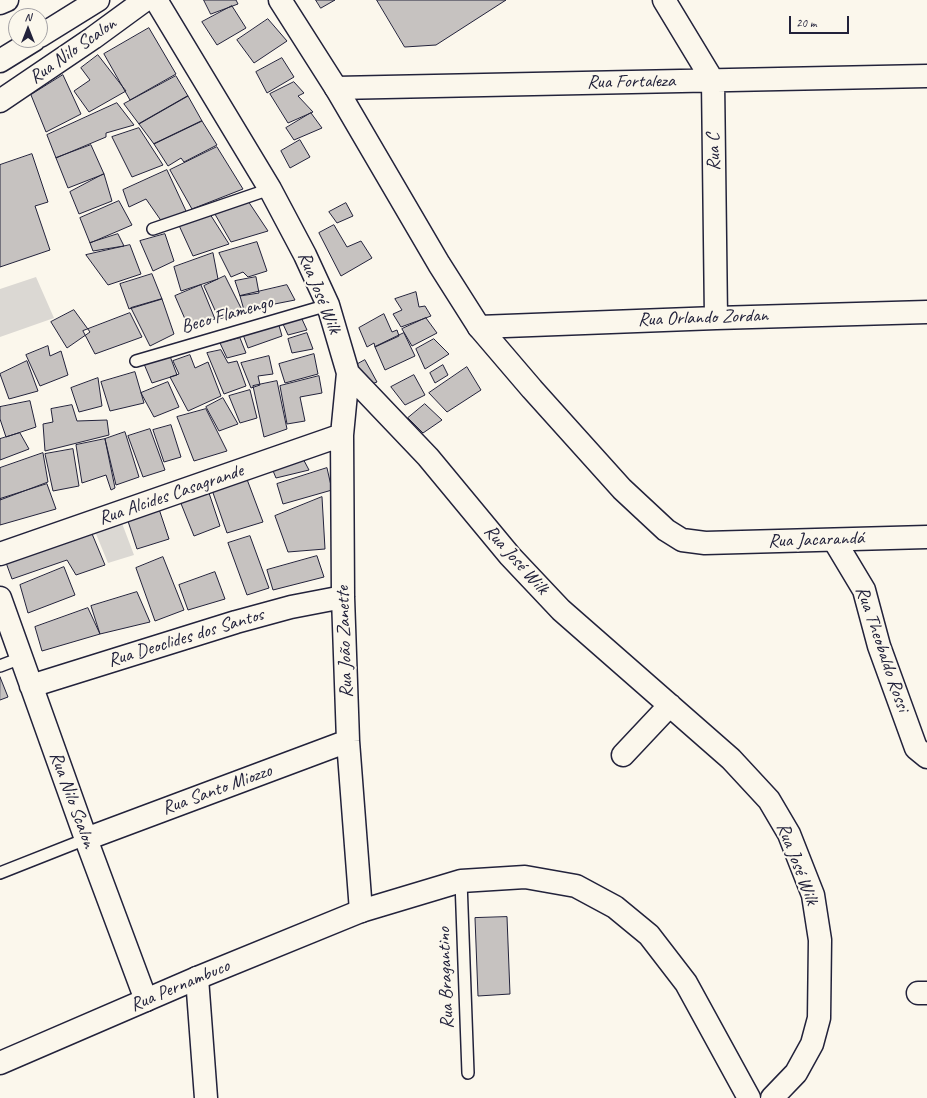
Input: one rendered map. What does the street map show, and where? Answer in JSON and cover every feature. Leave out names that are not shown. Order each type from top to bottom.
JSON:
[{"type":"street","points":[[0,3],[7,0]]},
{"type":"street","points":[[48,31],[98,0]]},
{"type":"street","name":"Rua Nilo Scalon","points":[[0,101],[93,38],[145,0]]},
{"type":"street","name":"Rua José Wilk","points":[[156,0],[270,189],[305,255],[328,305],[348,372],[428,457],[510,556],[561,610],[731,759],[769,800],[789,834],[813,895],[820,940],[819,1018],[812,1044],[796,1073],[772,1098]]},
{"type":"street","name":"Rua Jacarandá","points":[[280,0],[336,88],[440,264],[480,327],[532,389],[622,489],[666,530],[682,540],[705,543],[927,537]]},
{"type":"street","points":[[664,0],[713,81]]},
{"type":"street","points":[[0,61],[21,48]]},
{"type":"street","name":"Rua Fortaleza","points":[[336,88],[927,76]]},
{"type":"street","name":"Rua C","points":[[713,81],[716,318]]},
{"type":"street","name":"Rua Orlando Zordan","points":[[480,327],[927,312]]},
{"type":"street","name":"Rua João Zanette","points":[[348,372],[342,436],[343,597],[348,741],[361,911]]},
{"type":"street","name":"Rua Alcides Casagrande","points":[[0,554],[342,436]]},
{"type":"street","name":"Rua Theobaldo Rossi","points":[[834,540],[864,590],[879,646],[916,748],[927,757]]},
{"type":"street","name":"Rua Deoclides dos Santos","points":[[31,686],[236,622],[291,607],[343,597]]},
{"type":"street","name":"Rua Nilo Scalon","points":[[0,598],[86,839],[146,1000]]},
{"type":"street","points":[[623,755],[670,706]]},
{"type":"street","name":"Rua Santo Miozzo","points":[[86,839],[348,741]]},
{"type":"street","name":"Rua Pernambuco","points":[[0,1063],[197,978],[361,911],[461,881],[526,877],[576,886],[615,907],[649,934],[686,983],[749,1098]]},
{"type":"street","points":[[197,978],[206,1098]]},
{"type":"lane","points":[[153,229],[270,189]]},
{"type":"lane","name":"Beco Flamengo","points":[[136,360],[328,305]]},
{"type":"lane","points":[[0,666],[21,658]]},
{"type":"lane","points":[[0,873],[86,839]]},
{"type":"lane","name":"Rua Bragantino","points":[[461,881],[468,1073]]},
{"type":"shaded area","points":[[36,277],[54,318],[0,337],[0,289]]},
{"type":"shaded area","points":[[120,518],[134,555],[108,563],[94,529]]},
{"type":"building","points":[[204,0],[236,0],[238,4],[211,14]]},
{"type":"building","points":[[316,0],[335,0],[321,8]]},
{"type":"building","points":[[377,0],[506,0],[436,45],[405,47]]},
{"type":"building","points":[[232,6],[246,28],[217,45],[202,22]]},
{"type":"building","points":[[268,19],[287,41],[254,63],[237,40]]},
{"type":"building","points":[[149,28],[176,74],[130,100],[104,54]]},
{"type":"building","points":[[98,55],[126,91],[89,112],[74,91],[90,80],[81,68]]},
{"type":"building","points":[[282,58],[294,77],[267,93],[256,72]]},
{"type":"building","points":[[63,75],[81,114],[46,132],[31,95]]},
{"type":"building","points":[[176,76],[188,96],[139,124],[124,104]]},
{"type":"building","points":[[294,82],[304,93],[298,96],[313,112],[288,123],[270,94]]},
{"type":"building","points":[[188,96],[202,121],[154,144],[139,124]]},
{"type":"building","points":[[117,103],[134,125],[106,133],[106,137],[56,158],[47,135]]},
{"type":"building","points":[[311,113],[322,128],[294,140],[286,128]]},
{"type":"building","points":[[202,121],[217,145],[184,162],[181,158],[168,166],[154,144]]},
{"type":"building","points":[[139,128],[163,165],[132,177],[112,137]]},
{"type":"building","points":[[300,140],[310,157],[290,168],[281,151]]},
{"type":"building","points":[[91,145],[104,174],[68,188],[56,158]]},
{"type":"building","points":[[217,147],[243,189],[192,209],[170,170]]},
{"type":"building","points":[[32,154],[48,202],[35,206],[50,250],[0,267],[0,165]]},
{"type":"building","points":[[167,170],[186,211],[162,222],[146,199],[129,207],[123,190]]},
{"type":"building","points":[[104,174],[112,201],[79,214],[70,192]]},
{"type":"building","points":[[246,198],[268,231],[231,242],[212,209]]},
{"type":"building","points":[[119,201],[132,225],[90,243],[80,218]]},
{"type":"building","points":[[346,203],[353,216],[337,223],[329,212]]},
{"type":"building","points":[[208,211],[229,244],[193,256],[177,221]]},
{"type":"building","points":[[334,225],[347,247],[361,241],[372,258],[341,276],[319,233]]},
{"type":"building","points":[[118,234],[124,246],[93,251],[90,243]]},
{"type":"building","points":[[165,234],[174,261],[153,271],[140,241]]},
{"type":"building","points":[[257,242],[267,271],[248,277],[243,272],[231,277],[219,253]]},
{"type":"building","points":[[130,245],[141,274],[108,285],[86,255]]},
{"type":"building","points":[[213,253],[218,279],[181,291],[174,267]]},
{"type":"building","points":[[152,274],[162,299],[129,309],[120,284]]},
{"type":"building","points":[[225,276],[243,312],[219,319],[204,286]]},
{"type":"building","points":[[256,277],[259,293],[240,296],[235,281]]},
{"type":"building","points":[[201,285],[215,319],[188,326],[175,296]]},
{"type":"building","points":[[287,285],[295,300],[244,310],[240,296]]},
{"type":"building","points":[[416,292],[419,307],[425,306],[431,316],[401,327],[393,314],[402,310],[395,299]]},
{"type":"building","points":[[162,299],[174,334],[150,346],[131,308]]},
{"type":"building","points":[[74,310],[90,332],[67,348],[51,322]]},
{"type":"building","points":[[130,313],[142,337],[95,354],[83,331]]},
{"type":"building","points":[[384,314],[392,332],[397,330],[399,336],[375,347],[374,343],[367,347],[359,328]]},
{"type":"building","points":[[301,317],[307,330],[288,335],[283,324]]},
{"type":"building","points":[[426,318],[437,333],[412,346],[402,329]]},
{"type":"building","points":[[278,322],[282,336],[248,348],[242,332]]},
{"type":"building","points":[[307,333],[313,349],[292,353],[288,339]]},
{"type":"building","points":[[404,333],[415,356],[385,370],[375,347]]},
{"type":"building","points":[[240,338],[246,353],[227,358],[220,343]]},
{"type":"building","points":[[434,339],[449,354],[425,369],[416,349]]},
{"type":"building","points":[[48,346],[50,356],[61,351],[68,375],[40,386],[26,355]]},
{"type":"building","points":[[221,350],[228,363],[237,361],[246,386],[224,394],[207,353]]},
{"type":"building","points":[[314,354],[318,374],[285,383],[279,364]]},
{"type":"building","points":[[190,355],[195,368],[208,362],[221,396],[188,411],[170,377],[179,374],[173,361]]},
{"type":"building","points":[[170,356],[177,375],[152,383],[144,364]]},
{"type":"building","points":[[269,356],[273,374],[258,376],[260,385],[251,388],[241,363]]},
{"type":"building","points":[[365,360],[377,382],[366,386],[356,365]]},
{"type":"building","points":[[27,361],[38,391],[9,399],[0,374]]},
{"type":"building","points":[[443,365],[448,375],[435,383],[430,373]]},
{"type":"building","points":[[467,367],[481,390],[447,412],[429,393]]},
{"type":"building","points":[[135,372],[144,403],[110,411],[101,382]]},
{"type":"building","points":[[414,375],[425,395],[405,405],[391,387]]},
{"type":"building","points":[[319,376],[322,393],[300,397],[305,421],[287,424],[280,386]]},
{"type":"building","points":[[98,378],[102,406],[79,412],[71,388]]},
{"type":"building","points":[[277,381],[287,429],[264,437],[253,386]]},
{"type":"building","points":[[168,382],[179,407],[154,417],[141,393]]},
{"type":"building","points":[[250,390],[257,418],[240,423],[229,396]]},
{"type":"building","points":[[223,398],[238,424],[219,431],[206,407]]},
{"type":"building","points":[[30,401],[36,427],[6,437],[0,419],[0,407]]},
{"type":"building","points":[[425,404],[442,420],[423,433],[408,418]]},
{"type":"building","points":[[72,405],[77,421],[107,420],[109,435],[45,451],[43,424],[53,422],[51,409]]},
{"type":"building","points":[[206,409],[227,451],[194,461],[177,417]]},
{"type":"building","points":[[171,425],[181,457],[164,462],[153,430]]},
{"type":"building","points":[[150,429],[165,470],[143,477],[128,436]]},
{"type":"building","points":[[125,432],[139,477],[116,485],[105,439]]},
{"type":"building","points":[[20,433],[29,449],[0,460],[0,439]]},
{"type":"building","points":[[105,439],[115,488],[111,490],[106,475],[82,483],[76,445]]},
{"type":"building","points":[[73,449],[79,486],[53,491],[45,454]]},
{"type":"building","points":[[43,453],[48,482],[0,500],[0,468]]},
{"type":"building","points":[[300,453],[309,470],[276,478],[269,461]]},
{"type":"building","points":[[327,468],[332,490],[283,504],[277,484]]},
{"type":"building","points":[[245,474],[263,522],[227,533],[211,487]]},
{"type":"building","points":[[47,484],[56,509],[0,525],[0,499]]},
{"type":"building","points":[[208,490],[220,526],[194,536],[180,501]]},
{"type":"building","points":[[322,497],[325,549],[288,552],[275,516]]},
{"type":"building","points":[[158,506],[169,539],[137,549],[126,515]]},
{"type":"building","points":[[90,529],[105,565],[76,575],[67,560],[12,579],[5,560]]},
{"type":"building","points":[[250,536],[269,588],[247,595],[228,543]]},
{"type":"building","points":[[317,556],[324,577],[273,590],[267,570]]},
{"type":"building","points":[[163,557],[184,610],[155,621],[136,568]]},
{"type":"building","points":[[64,567],[75,595],[28,613],[20,585]]},
{"type":"building","points":[[215,572],[225,599],[188,610],[179,585]]},
{"type":"building","points":[[137,592],[150,622],[100,634],[91,606]]},
{"type":"building","points":[[88,608],[100,634],[42,651],[35,627]]},
{"type":"building","points":[[0,677],[8,697],[0,700]]},
{"type":"building","points":[[507,917],[510,994],[478,996],[475,918]]}]
